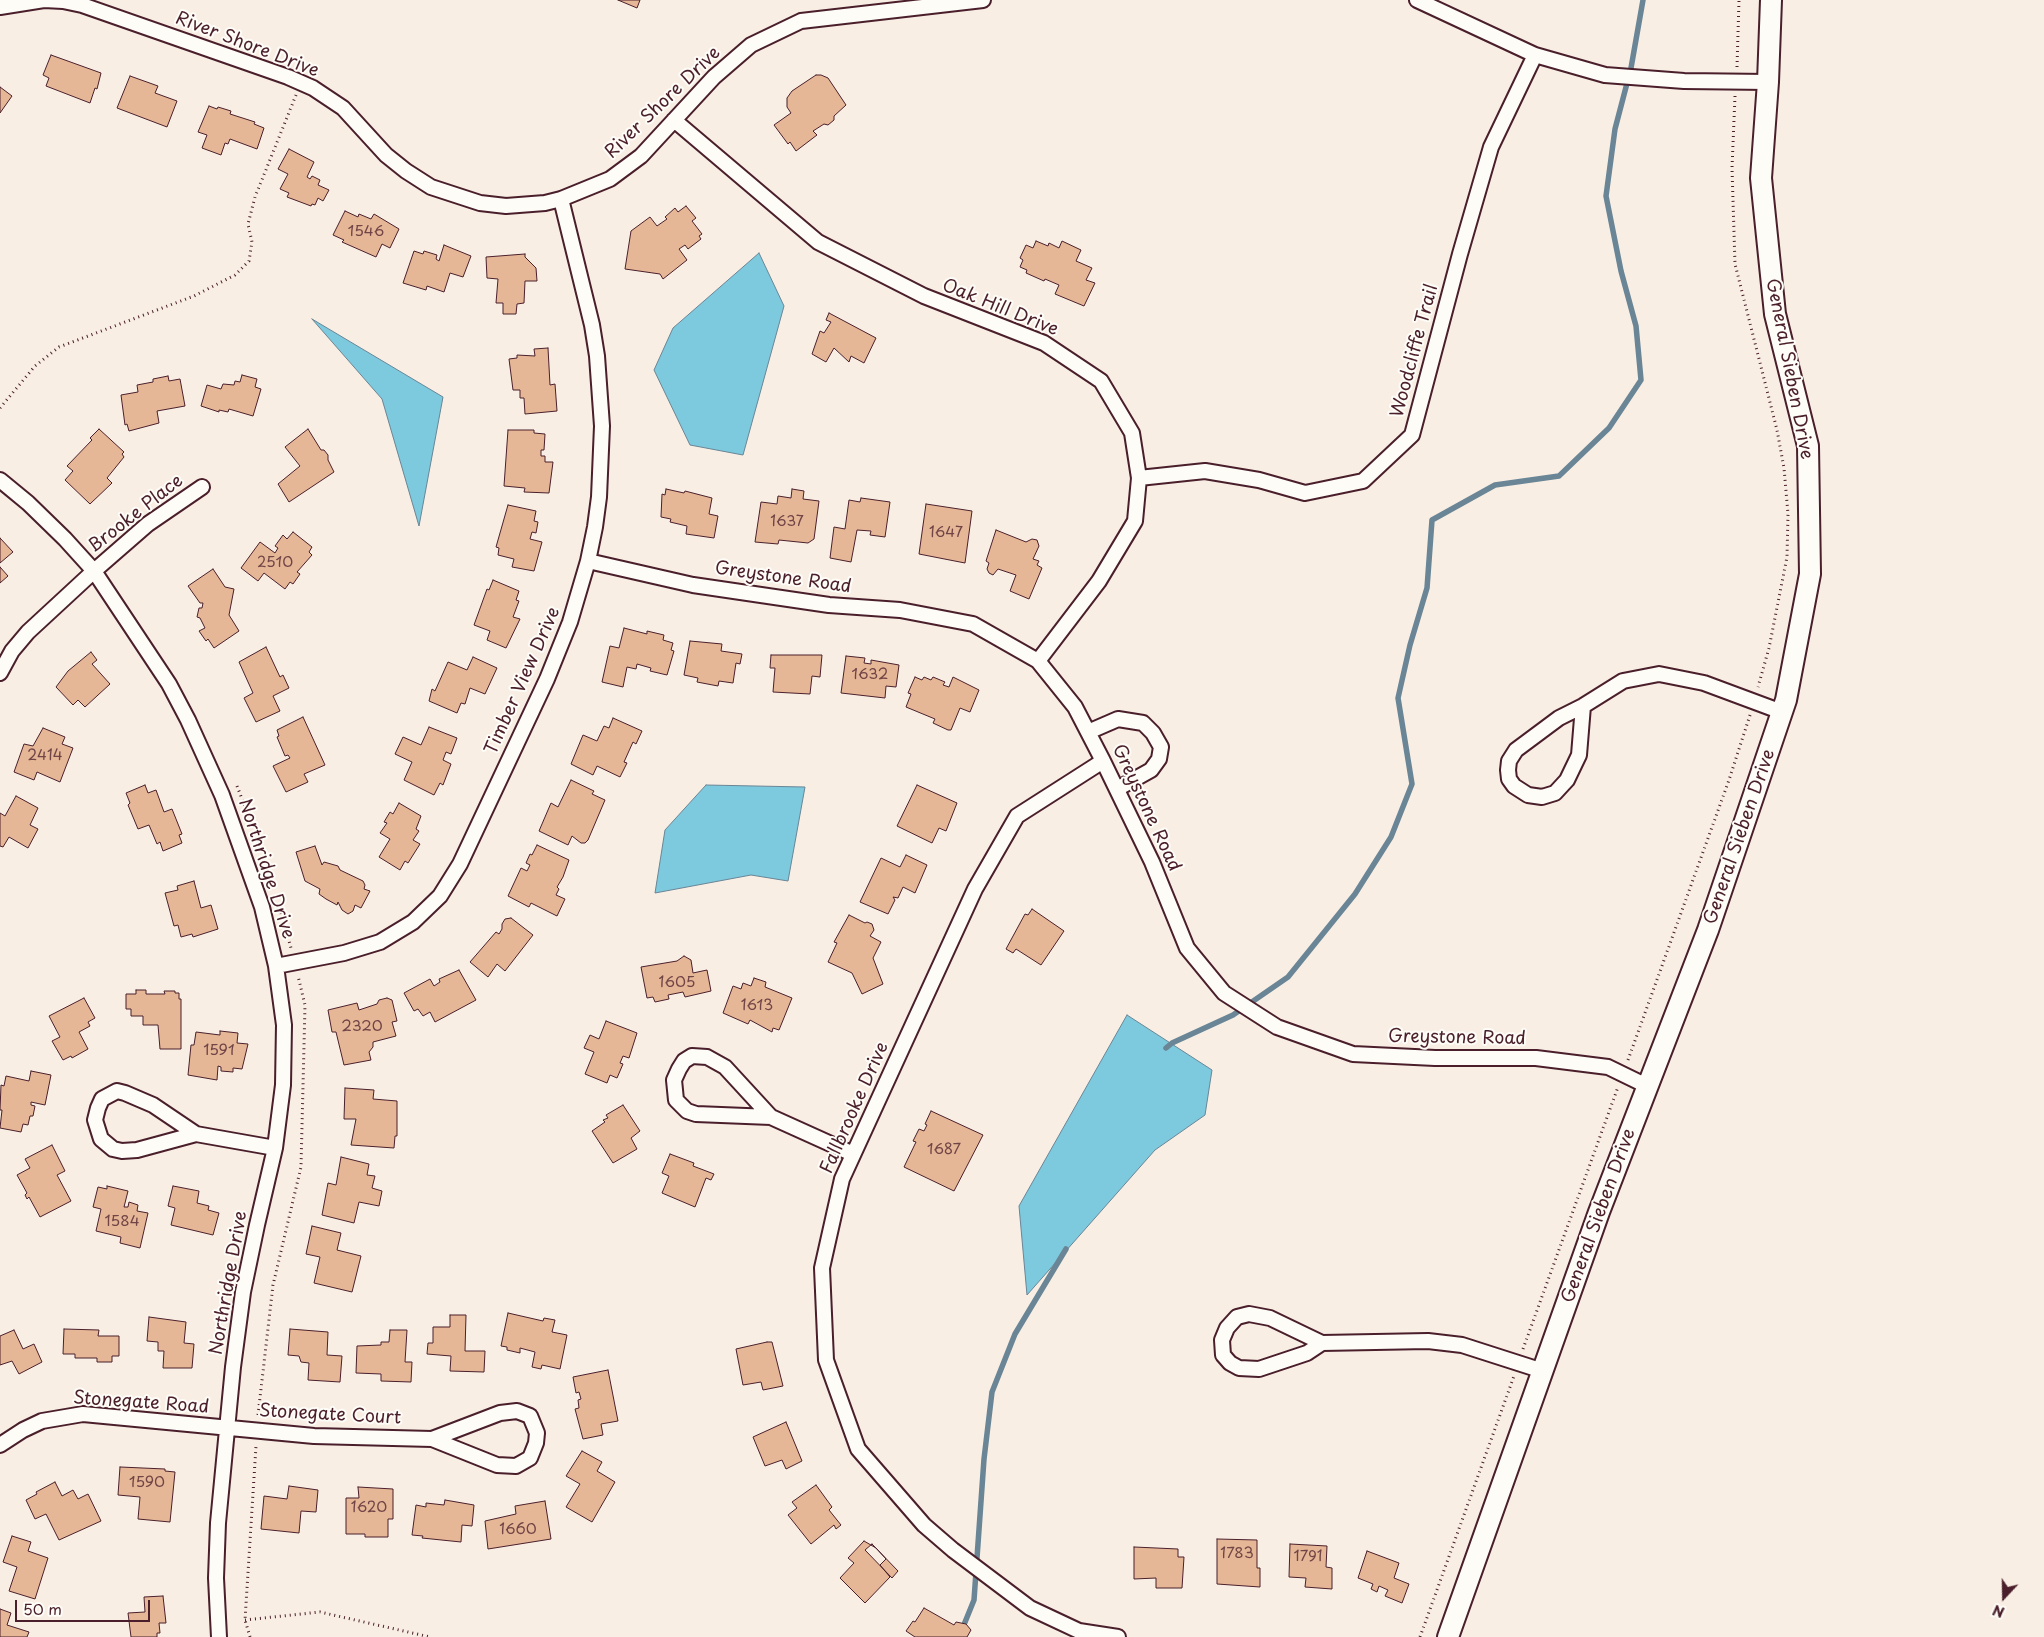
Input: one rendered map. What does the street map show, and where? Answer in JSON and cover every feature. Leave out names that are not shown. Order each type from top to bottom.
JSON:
[{"type":"street","name":"River Shore Drive","points":[[0,7],[44,0],[64,0],[288,77],[312,88],[343,108],[386,155],[431,187],[455,196],[493,205],[545,203],[561,200],[599,185],[621,172],[642,156],[714,77],[751,45],[801,21],[984,0]]},
{"type":"street","points":[[1417,0],[1535,55],[1605,75],[1684,81],[1768,82]]},
{"type":"street","name":"General Sieben Drive","points":[[1448,1637],[1599,1212],[1708,930],[1786,700],[1810,574],[1808,446],[1775,314],[1761,178],[1768,82],[1771,0]]},
{"type":"street","name":"Woodcliffe Trail","points":[[1139,478],[1205,471],[1259,480],[1305,493],[1363,481],[1412,436],[1491,147],[1535,55]]},
{"type":"street","name":"Oak Hill Drive","points":[[674,120],[818,242],[924,296],[1044,343],[1101,381],[1132,433],[1139,478],[1135,521],[1099,581],[1038,661]]},
{"type":"street","name":"Timber View Drive","points":[[276,966],[344,953],[380,942],[413,922],[440,896],[460,864],[550,672],[570,622],[588,561],[599,496],[602,426],[601,396],[592,326],[561,200]]},
{"type":"street","name":"Northridge Drive","points":[[0,480],[28,503],[94,571],[169,684],[206,757],[222,795],[262,907],[276,966],[284,1025],[285,1060],[280,1120],[276,1148],[243,1292],[227,1428],[218,1532],[216,1578],[219,1637]]},
{"type":"street","name":"Brooke Place","points":[[0,673],[12,651],[28,632],[94,571],[148,524],[202,487]]},
{"type":"street","name":"Greystone Road","points":[[588,561],[694,585],[829,605],[900,610],[973,624],[1038,661],[1075,707],[1104,761],[1152,862],[1187,948],[1224,992],[1277,1027],[1353,1054],[1435,1058],[1536,1058],[1608,1067],[1647,1086]]},
{"type":"street","points":[[1583,706],[1579,754],[1567,780],[1555,793],[1542,797],[1528,795],[1514,786],[1509,779],[1508,770],[1509,761],[1516,750],[1559,718],[1583,706],[1623,681],[1659,674],[1704,683],[1782,712]]},
{"type":"street","points":[[1088,732],[1118,719],[1143,722],[1153,733],[1161,747],[1159,759],[1151,770],[1117,789]]},
{"type":"street","name":"Fallbrooke Drive","points":[[1104,761],[1017,816],[975,889],[842,1179],[822,1268],[826,1360],[858,1449],[924,1525],[953,1550],[1030,1608],[1079,1630],[1118,1637]]},
{"type":"street","points":[[771,1117],[725,1067],[707,1057],[692,1056],[684,1061],[674,1080],[676,1100],[686,1110],[696,1114],[771,1117],[853,1154]]},
{"type":"street","points":[[196,1134],[137,1150],[122,1151],[106,1144],[101,1139],[95,1120],[102,1099],[117,1092],[125,1093],[153,1105],[196,1134],[276,1148]]},
{"type":"street","points":[[1322,1343],[1307,1353],[1259,1369],[1239,1368],[1230,1363],[1223,1355],[1222,1340],[1227,1328],[1237,1317],[1249,1314],[1270,1318],[1322,1343],[1428,1341],[1462,1345],[1543,1371]]},
{"type":"street","name":"Stonegate Court","points":[[227,1428],[314,1436],[432,1439],[497,1465],[516,1466],[530,1458],[536,1443],[537,1433],[530,1416],[523,1412],[508,1411],[432,1439]]},
{"type":"street","name":"Stonegate Road","points":[[0,1445],[32,1425],[52,1418],[73,1415],[227,1428]]},
{"type":"path","points":[[1420,1637],[1729,780],[1769,648],[1787,557],[1788,514],[1784,468],[1777,430],[1735,264],[1732,168],[1739,0]]},
{"type":"path","points":[[0,408],[35,366],[59,347],[194,296],[235,275],[249,261],[252,242],[248,224],[255,196],[301,83]]},
{"type":"path","points":[[273,1285],[301,1167],[305,1005]]},
{"type":"path","points":[[248,1584],[245,1620],[250,1637]]},
{"type":"path","points":[[245,1620],[320,1612],[430,1637]]},
{"type":"water","points":[[759,253],[784,306],[743,455],[690,445],[654,370],[673,328]]},
{"type":"water","points":[[312,319],[443,397],[419,526],[382,399]]},
{"type":"water","points":[[706,785],[805,787],[788,881],[751,875],[655,893],[665,830]]},
{"type":"water","points":[[1127,1015],[1212,1070],[1205,1115],[1155,1150],[1027,1295],[1019,1206]]},
{"type":"building","points":[[618,0],[640,0],[637,8]]},
{"type":"building","points":[[51,55],[101,73],[97,89],[95,88],[90,103],[46,86],[49,78],[43,75]]},
{"type":"building","points":[[816,75],[828,78],[846,105],[834,116],[834,120],[828,125],[824,124],[813,131],[817,135],[796,151],[790,142],[788,144],[774,125],[791,113],[787,107],[787,98],[792,91]]},
{"type":"building","points":[[130,76],[158,86],[155,93],[177,101],[167,127],[117,108]]},
{"type":"building","points":[[0,87],[12,96],[0,113]]},
{"type":"building","points":[[209,106],[231,111],[230,114],[255,122],[254,124],[264,128],[257,149],[230,139],[228,144],[225,143],[221,155],[202,148],[207,135],[198,132]]},
{"type":"building","points":[[289,149],[314,162],[307,177],[310,179],[312,176],[320,180],[318,185],[329,190],[323,201],[318,198],[315,205],[312,204],[311,206],[287,197],[289,193],[280,189],[288,174],[278,169]]},
{"type":"building","points":[[686,206],[696,218],[692,221],[702,234],[699,236],[701,239],[688,249],[685,245],[679,249],[687,260],[663,279],[660,274],[625,269],[631,231],[650,217],[657,226],[667,219],[665,217],[675,208],[678,212]]},
{"type":"building","points":[[345,211],[358,217],[359,214],[371,219],[374,214],[399,229],[390,248],[382,244],[376,257],[342,242],[344,240],[333,235]]},
{"type":"building","points":[[1036,241],[1048,246],[1049,243],[1059,248],[1062,241],[1081,250],[1076,261],[1092,268],[1086,280],[1095,283],[1084,306],[1055,294],[1059,285],[1026,273],[1027,270],[1020,267],[1023,260],[1020,258],[1026,245],[1033,248]]},
{"type":"building","points":[[444,245],[471,256],[463,277],[450,273],[444,292],[427,286],[426,290],[403,283],[414,251],[423,254],[424,251],[437,255],[436,259],[439,261]]},
{"type":"building","points":[[525,254],[525,257],[536,268],[537,281],[525,281],[524,303],[517,304],[516,314],[503,314],[503,303],[496,303],[498,279],[487,278],[486,257]]},
{"type":"building","points":[[829,313],[876,338],[864,363],[851,356],[849,362],[834,348],[826,362],[812,354],[820,331],[824,333],[831,322],[826,320]]},
{"type":"building","points":[[548,348],[550,385],[555,384],[557,411],[525,414],[524,398],[520,398],[520,390],[513,390],[509,359],[517,358],[517,355],[535,356],[534,349]]},
{"type":"building","points":[[242,375],[257,379],[255,387],[261,389],[253,416],[229,409],[228,412],[219,410],[219,412],[201,406],[207,385],[221,389],[223,384],[234,385],[235,381],[240,382]]},
{"type":"building","points":[[168,376],[169,381],[180,379],[185,406],[157,411],[159,423],[129,431],[127,424],[125,425],[121,395],[138,392],[137,385],[153,382],[153,379]]},
{"type":"building","points":[[99,429],[124,452],[122,454],[124,457],[107,478],[112,483],[90,504],[65,480],[73,471],[67,466],[92,440],[90,438]]},
{"type":"building","points":[[308,429],[321,450],[324,450],[328,455],[328,460],[334,472],[289,502],[278,484],[300,466],[285,447]]},
{"type":"building","points":[[508,430],[534,430],[534,433],[545,434],[544,450],[541,450],[541,456],[545,456],[545,462],[553,462],[549,493],[524,492],[525,488],[504,486]]},
{"type":"building","points":[[666,489],[684,493],[685,491],[712,498],[709,514],[718,516],[714,538],[686,534],[687,526],[670,522],[671,519],[661,517],[662,494],[665,495]]},
{"type":"building","points":[[792,489],[804,491],[803,499],[819,501],[814,539],[808,543],[779,540],[778,544],[755,542],[761,502],[777,504],[778,496],[791,498]]},
{"type":"building","points":[[861,498],[890,502],[885,537],[870,535],[871,531],[857,530],[851,562],[830,558],[834,527],[845,529],[849,500],[860,502]]},
{"type":"building","points":[[926,504],[972,511],[965,563],[919,554]]},
{"type":"building","points":[[508,505],[536,511],[534,521],[538,522],[536,533],[532,532],[530,539],[542,542],[534,571],[512,567],[514,559],[498,555],[499,548],[496,547]]},
{"type":"building","points":[[996,530],[1026,542],[1032,539],[1037,540],[1039,546],[1033,559],[1039,561],[1037,565],[1042,568],[1029,599],[1010,591],[1016,575],[998,569],[993,575],[987,569],[989,563],[986,561]]},
{"type":"building","points":[[293,532],[312,547],[309,552],[312,555],[297,572],[300,574],[293,584],[290,582],[285,589],[264,573],[258,581],[241,568],[260,542],[275,553],[278,548],[275,546],[283,535],[287,539]]},
{"type":"building","points":[[0,538],[13,552],[0,563]]},
{"type":"building","points":[[0,567],[8,576],[0,583]]},
{"type":"building","points":[[213,569],[225,587],[234,589],[229,615],[239,631],[214,648],[199,631],[205,628],[200,618],[197,617],[199,608],[202,608],[203,603],[200,603],[188,586]]},
{"type":"building","points":[[493,580],[519,591],[516,600],[519,601],[513,617],[520,619],[506,648],[487,640],[490,631],[474,625],[487,589],[489,590]]},
{"type":"building","points":[[624,628],[647,634],[647,631],[664,635],[663,640],[673,643],[671,650],[674,651],[667,675],[650,671],[651,668],[637,664],[636,669],[627,667],[623,687],[602,682],[610,646],[619,648]]},
{"type":"building","points":[[690,641],[722,644],[721,651],[742,654],[740,664],[736,663],[733,683],[719,681],[718,686],[697,682],[698,678],[684,675]]},
{"type":"building","points":[[266,647],[280,677],[283,675],[289,688],[273,696],[280,711],[256,722],[244,698],[253,693],[239,662]]},
{"type":"building","points":[[91,652],[97,660],[92,664],[110,684],[85,707],[78,700],[73,705],[56,687],[68,671]]},
{"type":"building","points":[[771,655],[822,655],[820,677],[812,676],[810,694],[773,692],[775,668],[770,668]]},
{"type":"building","points":[[846,656],[865,658],[864,663],[871,664],[871,660],[899,665],[896,687],[886,686],[885,698],[841,693]]},
{"type":"building","points":[[473,657],[497,668],[485,694],[470,688],[465,704],[461,703],[457,713],[429,701],[432,689],[435,691],[448,662],[467,670]]},
{"type":"building","points":[[915,677],[922,680],[924,677],[931,680],[933,677],[945,682],[943,685],[949,687],[953,677],[979,690],[970,712],[960,708],[951,730],[948,730],[933,723],[935,719],[906,707],[911,694],[908,693]]},
{"type":"building","points":[[303,717],[325,765],[304,774],[308,782],[286,792],[273,766],[290,758],[288,755],[285,756],[277,737],[279,736],[277,730]]},
{"type":"building","points":[[613,718],[642,731],[636,744],[633,742],[624,762],[627,763],[620,777],[597,766],[593,775],[571,764],[583,735],[597,741],[604,726],[609,728]]},
{"type":"building","points":[[429,727],[457,738],[451,754],[446,752],[443,760],[451,764],[443,785],[440,783],[434,795],[404,780],[412,762],[395,754],[403,737],[421,745]]},
{"type":"building","points":[[43,728],[65,737],[62,744],[73,748],[60,782],[37,772],[34,780],[14,772],[24,744],[33,746]]},
{"type":"building","points":[[571,780],[594,791],[592,794],[605,800],[588,840],[585,843],[581,843],[572,836],[568,845],[539,831],[551,803],[558,807]]},
{"type":"building","points":[[145,785],[148,793],[156,790],[164,812],[172,809],[182,834],[179,835],[182,843],[163,851],[160,842],[157,844],[149,825],[138,829],[128,805],[130,803],[126,793]]},
{"type":"building","points":[[917,785],[957,803],[946,831],[939,828],[932,843],[897,826]]},
{"type":"building","points":[[16,796],[38,808],[30,825],[38,829],[28,848],[9,837],[3,847],[0,846],[0,813],[5,816]]},
{"type":"building","points":[[399,803],[421,816],[416,829],[419,831],[413,840],[420,844],[408,863],[405,861],[400,870],[379,857],[390,839],[380,833],[387,823],[384,822],[390,812],[393,814]]},
{"type":"building","points":[[537,845],[569,860],[557,887],[559,889],[556,895],[565,899],[557,916],[531,903],[529,907],[508,896],[521,868],[527,871],[530,865],[526,863]]},
{"type":"building","points":[[315,846],[322,865],[324,862],[338,866],[340,870],[363,881],[364,889],[370,891],[361,908],[355,905],[353,911],[348,914],[342,910],[338,902],[337,905],[326,899],[319,894],[320,889],[305,881],[296,852]]},
{"type":"building","points":[[906,855],[927,865],[915,893],[903,887],[898,898],[893,897],[895,900],[888,914],[860,902],[881,858],[900,867]]},
{"type":"building","points":[[194,881],[201,908],[211,905],[218,929],[193,937],[192,934],[181,937],[178,925],[174,926],[165,893],[178,890],[177,886]]},
{"type":"building","points":[[1032,909],[1064,931],[1041,965],[1016,949],[1013,953],[1006,949],[1025,914],[1028,915]]},
{"type":"building","points":[[849,915],[865,923],[872,924],[874,930],[870,936],[881,942],[873,958],[883,984],[862,994],[852,973],[828,962],[837,943],[834,942]]},
{"type":"building","points":[[511,918],[533,935],[505,971],[497,964],[488,977],[470,962],[496,932],[499,934],[505,919]]},
{"type":"building","points":[[684,956],[691,960],[693,973],[707,970],[711,991],[685,997],[683,992],[668,995],[669,999],[655,1002],[653,997],[647,998],[641,967],[677,961]]},
{"type":"building","points":[[459,970],[476,1000],[435,1022],[430,1012],[423,1016],[418,1009],[414,1011],[404,993],[430,979],[434,986],[440,982],[439,979]]},
{"type":"building","points":[[754,978],[766,982],[765,987],[792,998],[779,1030],[773,1028],[772,1032],[750,1020],[748,1024],[723,1013],[733,986],[741,989],[743,983],[751,986]]},
{"type":"building","points":[[136,990],[146,990],[146,994],[165,994],[164,991],[179,993],[179,999],[181,999],[181,1049],[160,1049],[158,1025],[143,1025],[143,1016],[131,1016],[131,1009],[126,1009],[126,994],[136,994]]},
{"type":"building","points":[[84,998],[95,1018],[88,1022],[90,1026],[79,1032],[88,1049],[72,1058],[71,1056],[63,1060],[52,1041],[60,1037],[49,1016]]},
{"type":"building","points":[[387,998],[392,1000],[397,1021],[392,1022],[396,1036],[373,1042],[373,1047],[369,1052],[371,1060],[344,1065],[336,1032],[332,1032],[328,1010],[357,1003],[359,1010],[377,1004],[379,1000]]},
{"type":"building","points":[[606,1021],[637,1033],[629,1058],[623,1056],[620,1063],[623,1064],[617,1078],[610,1075],[607,1083],[585,1074],[594,1052],[584,1048],[590,1035],[599,1039]]},
{"type":"building","points":[[220,1031],[238,1033],[237,1043],[248,1044],[242,1069],[233,1068],[233,1072],[221,1071],[221,1067],[218,1066],[217,1080],[188,1075],[191,1045],[194,1045],[196,1032],[220,1035]]},
{"type":"building","points":[[31,1071],[51,1075],[45,1105],[31,1102],[31,1105],[35,1106],[33,1116],[30,1116],[28,1125],[23,1124],[21,1132],[0,1128],[2,1110],[0,1110],[1,1085],[4,1086],[6,1076],[29,1081]]},
{"type":"building","points":[[345,1088],[374,1090],[373,1099],[397,1101],[397,1136],[395,1136],[394,1148],[351,1145],[356,1119],[344,1119]]},
{"type":"building","points":[[623,1105],[640,1131],[631,1138],[637,1149],[613,1163],[592,1131],[605,1122],[603,1120],[608,1118],[606,1115]]},
{"type":"building","points":[[931,1111],[983,1135],[954,1191],[904,1167],[916,1142],[913,1141],[919,1129],[924,1131]]},
{"type":"building","points":[[52,1145],[65,1171],[57,1175],[71,1201],[40,1217],[29,1197],[27,1199],[25,1195],[27,1193],[17,1175],[30,1168],[25,1159]]},
{"type":"building","points":[[670,1154],[694,1163],[693,1166],[714,1174],[711,1180],[706,1178],[695,1207],[662,1193],[669,1176],[662,1173]]},
{"type":"building","points":[[341,1157],[369,1164],[367,1175],[375,1176],[372,1188],[382,1191],[379,1206],[359,1202],[354,1223],[322,1215],[328,1183],[336,1185]]},
{"type":"building","points":[[107,1186],[128,1191],[124,1207],[128,1207],[129,1202],[138,1205],[137,1211],[148,1213],[140,1248],[120,1243],[121,1237],[96,1231],[101,1209],[93,1207],[98,1187],[107,1189]]},
{"type":"building","points":[[173,1186],[199,1191],[197,1203],[209,1206],[208,1210],[219,1213],[213,1235],[171,1225],[175,1208],[168,1206]]},
{"type":"building","points":[[312,1226],[341,1233],[337,1250],[361,1256],[352,1292],[314,1283],[320,1257],[306,1254]]},
{"type":"building","points":[[508,1313],[543,1321],[544,1318],[555,1320],[552,1332],[567,1335],[560,1369],[542,1365],[541,1369],[532,1367],[535,1352],[520,1348],[520,1353],[507,1350],[507,1347],[501,1346]]},
{"type":"building","points":[[450,1315],[466,1315],[465,1351],[485,1351],[484,1372],[450,1371],[451,1356],[427,1354],[428,1343],[433,1343],[433,1327],[450,1327]]},
{"type":"building","points":[[149,1317],[186,1322],[184,1343],[194,1344],[192,1368],[163,1368],[164,1351],[158,1351],[158,1342],[147,1341]]},
{"type":"building","points":[[64,1329],[99,1330],[98,1336],[119,1336],[119,1356],[112,1356],[112,1362],[97,1362],[97,1358],[75,1358],[75,1354],[63,1354]]},
{"type":"building","points":[[290,1329],[328,1332],[327,1355],[342,1356],[340,1382],[308,1380],[309,1363],[301,1362],[299,1356],[288,1355]]},
{"type":"building","points":[[14,1330],[23,1349],[34,1344],[42,1362],[19,1374],[12,1361],[0,1365],[0,1336]]},
{"type":"building","points":[[390,1330],[407,1330],[405,1362],[412,1362],[411,1382],[381,1381],[381,1374],[356,1373],[357,1346],[381,1345],[381,1342],[389,1342]]},
{"type":"building","points":[[772,1342],[783,1386],[763,1390],[761,1382],[743,1385],[736,1349]]},
{"type":"building","points":[[608,1370],[618,1421],[601,1424],[603,1435],[583,1439],[575,1409],[579,1408],[578,1400],[581,1399],[579,1392],[576,1393],[573,1377]]},
{"type":"building","points":[[786,1422],[802,1461],[786,1469],[782,1460],[765,1466],[753,1437]]},
{"type":"building","points":[[582,1451],[602,1462],[597,1471],[615,1482],[592,1522],[566,1507],[580,1484],[566,1476]]},
{"type":"building","points":[[120,1467],[165,1469],[165,1471],[175,1472],[170,1522],[138,1519],[140,1497],[118,1495]]},
{"type":"building","points":[[55,1482],[62,1496],[73,1490],[78,1499],[88,1494],[101,1521],[59,1540],[46,1514],[35,1519],[26,1500],[37,1494],[36,1492]]},
{"type":"building","points":[[816,1485],[832,1507],[829,1510],[841,1525],[836,1529],[834,1525],[811,1544],[788,1515],[797,1508],[792,1502]]},
{"type":"building","points":[[289,1486],[318,1490],[316,1512],[301,1511],[299,1533],[261,1529],[264,1496],[287,1499]]},
{"type":"building","points":[[358,1487],[393,1489],[393,1519],[388,1519],[388,1537],[365,1537],[365,1534],[346,1534],[346,1498],[359,1498]]},
{"type":"building","points":[[445,1500],[474,1505],[472,1526],[462,1525],[461,1542],[422,1538],[423,1536],[412,1535],[416,1505],[426,1507],[426,1503],[444,1505]]},
{"type":"building","points":[[545,1501],[551,1539],[488,1549],[485,1521],[516,1514],[515,1506]]},
{"type":"building","points":[[12,1536],[31,1542],[28,1551],[48,1558],[35,1599],[9,1591],[17,1567],[3,1562]]},
{"type":"building","points":[[1217,1539],[1257,1540],[1257,1568],[1260,1568],[1260,1587],[1217,1584]]},
{"type":"building","points":[[864,1541],[876,1548],[886,1559],[880,1565],[890,1577],[865,1603],[840,1578],[854,1563],[848,1558]]},
{"type":"building","points":[[872,1544],[898,1571],[892,1578],[865,1550]]},
{"type":"building","points":[[1290,1544],[1327,1546],[1326,1567],[1332,1568],[1332,1589],[1305,1587],[1306,1578],[1289,1577]]},
{"type":"building","points":[[1134,1547],[1178,1549],[1178,1557],[1184,1557],[1182,1588],[1156,1588],[1156,1578],[1134,1579]]},
{"type":"building","points":[[1367,1551],[1399,1563],[1394,1578],[1409,1584],[1402,1603],[1385,1596],[1388,1590],[1379,1586],[1377,1592],[1371,1589],[1373,1584],[1358,1578]]},
{"type":"building","points":[[163,1596],[166,1623],[159,1623],[160,1633],[157,1633],[157,1637],[131,1637],[128,1613],[145,1612],[144,1597]]},
{"type":"building","points":[[924,1608],[954,1625],[956,1622],[966,1624],[971,1630],[967,1637],[915,1637],[906,1631],[913,1621],[915,1622]]},
{"type":"building","points":[[0,1609],[11,1613],[7,1625],[29,1632],[27,1637],[0,1637]]},
{"type":"waterway","points":[[1166,1048],[1172,1043],[1233,1015],[1288,977],[1355,894],[1391,837],[1412,784],[1398,698],[1410,645],[1427,588],[1432,520],[1495,485],[1559,476],[1609,428],[1641,380],[1636,326],[1621,271],[1606,196],[1615,129],[1631,68],[1643,0]]},
{"type":"waterway","points":[[959,1637],[974,1600],[984,1459],[992,1392],[1015,1334],[1066,1249]]}]
